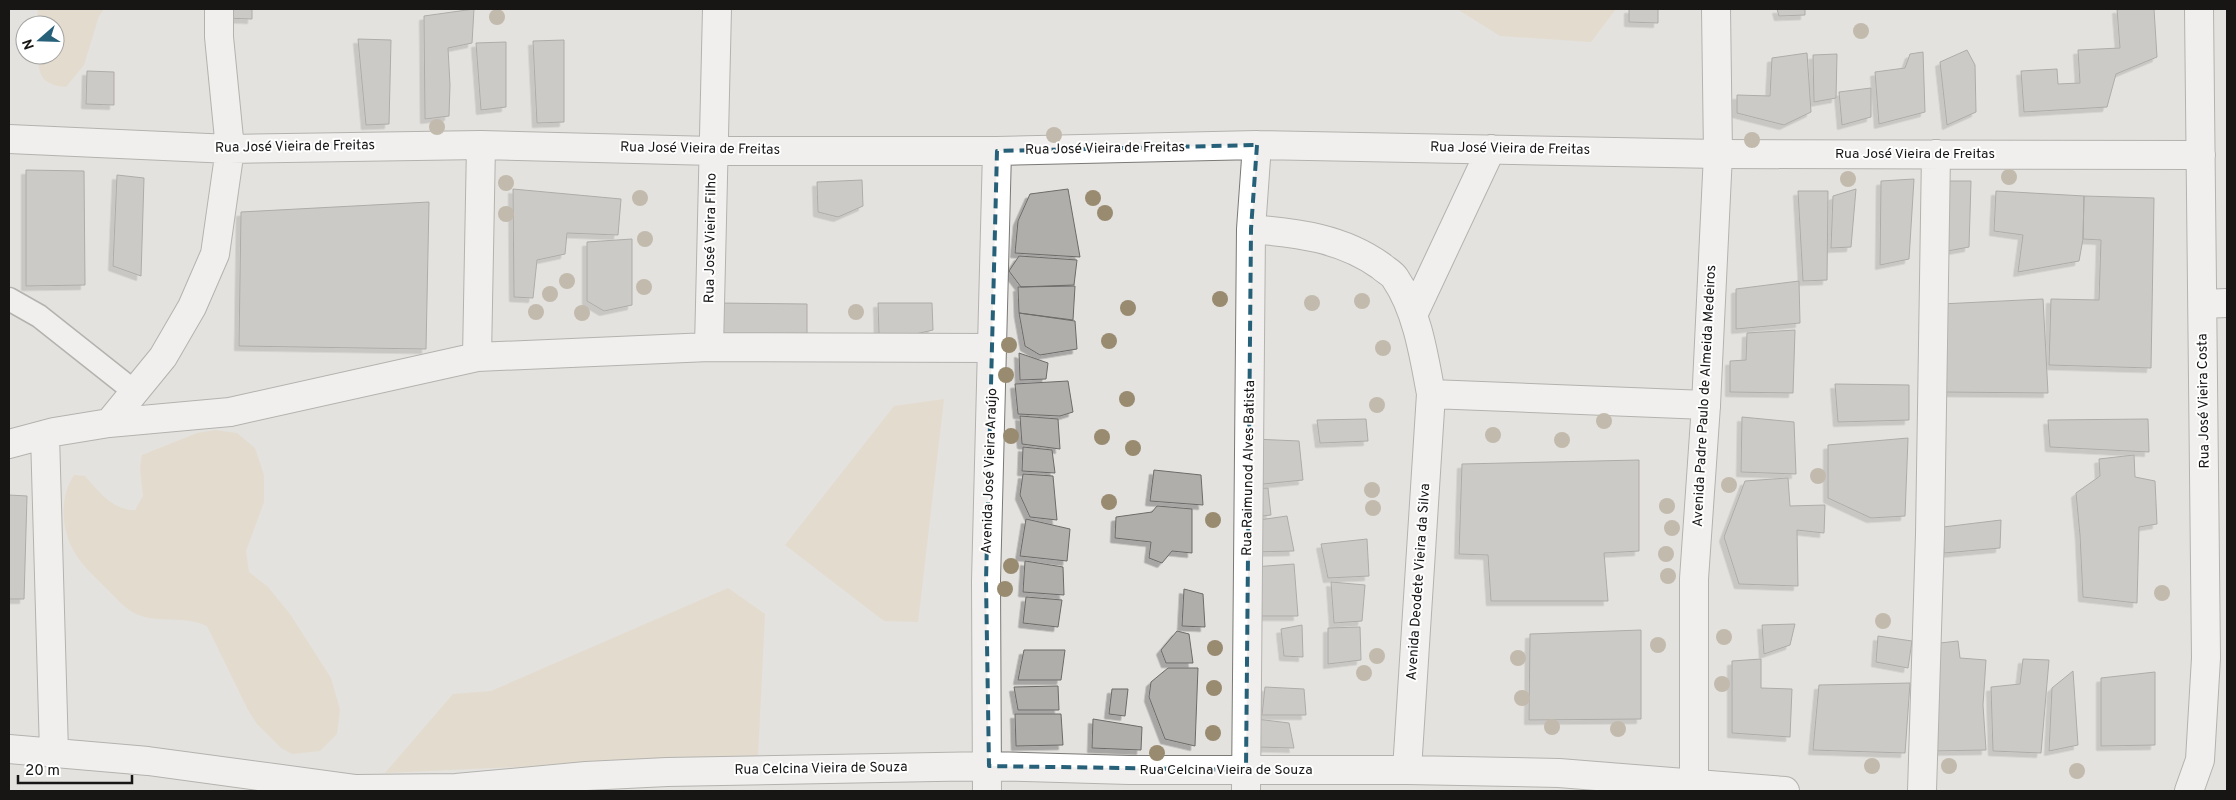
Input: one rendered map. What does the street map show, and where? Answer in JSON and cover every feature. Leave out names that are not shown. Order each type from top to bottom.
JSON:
[{"type":"street","points":[[109,423],[163,357],[192,307],[215,254],[230,149],[219,37],[219,9]]},
{"type":"street","name":"Rua José Vieira Filho","points":[[709,347],[717,9]]},
{"type":"street","name":"Avenida Padre Paulo de Almeida Medeiros","points":[[1694,782],[1694,580],[1706,405],[1718,154],[1716,9]]},
{"type":"street","name":"Rua José Vieira Costa","points":[[2189,791],[2200,760],[2206,658],[2215,303],[2201,155],[2199,9]]},
{"type":"street","name":"Rua José Vieira de Freitas","points":[[9,140],[230,149],[481,145],[713,151],[997,151],[1256,145],[1718,154],[2201,155]]},
{"type":"street","points":[[478,357],[481,145]]},
{"type":"street","name":"Rua Raimunod Alves Batista","points":[[1246,781],[1251,229],[1256,145]]},
{"type":"street","points":[[1413,315],[1491,149]]},
{"type":"street","name":"Avenida José Vieira Araújo","points":[[988,778],[986,581],[994,348],[997,151]]},
{"type":"street","points":[[1922,791],[1930,534],[1936,154]]},
{"type":"street","name":"Avenida Deodete Vieira da Silva","points":[[1251,229],[1324,238],[1369,258],[1395,277],[1413,315],[1423,349],[1431,394],[1407,770]]},
{"type":"street","points":[[9,444],[109,423],[230,412],[478,357],[709,347],[994,348]]},
{"type":"street","points":[[1431,394],[1706,405]]},
{"type":"street","points":[[45,435],[54,752]]},
{"type":"street","name":"Rua Celcina Vieira de Souza","points":[[9,749],[148,761],[356,789],[456,788],[586,776],[667,772],[1246,781],[1407,770],[1560,773],[1694,782],[1785,791]]},
{"type":"lane","points":[[9,299],[39,316],[135,392]]},
{"type":"lane","points":[[2199,791],[2200,760]]},
{"type":"highlighted area","points":[[1257,145],[1251,229],[1246,770],[989,766],[986,581],[997,151]]},
{"type":"shaded area","points":[[38,9],[104,9],[99,16],[84,65],[66,87],[47,82],[41,74],[38,65],[65,65],[65,15],[37,15]]},
{"type":"shaded area","points":[[1457,9],[1616,9],[1591,42],[1500,36]]},
{"type":"shaded area","points":[[944,399],[918,622],[884,621],[785,545],[894,406]]},
{"type":"shaded area","points":[[215,430],[237,433],[255,448],[264,475],[264,502],[246,551],[249,572],[268,587],[290,614],[331,678],[340,710],[337,734],[320,751],[292,754],[281,748],[257,724],[248,710],[207,626],[189,621],[154,619],[132,612],[120,603],[83,565],[68,539],[64,520],[64,501],[69,483],[74,475],[85,476],[113,504],[135,510],[143,496],[140,468],[142,455],[197,433]]},
{"type":"shaded area","points":[[728,588],[765,614],[758,756],[385,773],[453,694],[491,691]]},
{"type":"building","points":[[224,9],[252,9],[252,19],[224,18]]},
{"type":"building","points":[[474,9],[472,43],[448,48],[449,116],[425,119],[424,16]]},
{"type":"building","points":[[1629,9],[1658,9],[1658,23],[1629,22]]},
{"type":"building","points":[[1777,9],[1805,9],[1805,15],[1779,16]]},
{"type":"building","points":[[2117,9],[2154,9],[2157,57],[2116,74],[2107,107],[2024,112],[2021,71],[2057,69],[2058,84],[2080,83],[2078,50],[2120,48]]},
{"type":"building","points":[[358,39],[391,40],[389,124],[366,125]]},
{"type":"building","points":[[564,40],[564,122],[537,123],[533,41]]},
{"type":"building","points":[[506,42],[506,107],[481,110],[476,43]]},
{"type":"building","points":[[1967,50],[1975,65],[1976,112],[1947,125],[1940,62]]},
{"type":"building","points":[[1923,52],[1925,112],[1879,124],[1875,72],[1905,68],[1910,54]]},
{"type":"building","points":[[1807,53],[1811,112],[1784,125],[1737,113],[1737,95],[1770,96],[1772,58]]},
{"type":"building","points":[[1837,54],[1836,98],[1814,102],[1813,55]]},
{"type":"building","points":[[87,71],[114,72],[114,105],[86,104]]},
{"type":"building","points":[[1871,88],[1871,117],[1842,125],[1839,92]]},
{"type":"building","points":[[26,170],[84,171],[85,285],[26,286]]},
{"type":"building","points":[[117,175],[144,178],[141,276],[113,266]]},
{"type":"building","points":[[1914,179],[1909,259],[1880,265],[1881,181]]},
{"type":"building","points":[[862,180],[863,206],[838,217],[818,212],[817,182]]},
{"type":"building","points":[[1936,181],[1971,181],[1969,247],[1942,252]]},
{"type":"building","points":[[513,189],[621,199],[618,235],[567,233],[565,254],[537,260],[533,298],[514,297]]},
{"type":"building","points":[[1068,189],[1080,257],[1015,253],[1018,221],[1030,194]]},
{"type":"building","points":[[1856,189],[1851,247],[1831,248],[1833,196]]},
{"type":"building","points":[[1798,191],[1828,191],[1827,280],[1803,281]]},
{"type":"building","points":[[1996,191],[2084,196],[2083,239],[2079,261],[2018,272],[2023,235],[1994,231]]},
{"type":"building","points":[[2084,196],[2154,198],[2151,368],[2049,365],[2051,299],[2099,300],[2101,240],[2083,239]]},
{"type":"building","points":[[429,202],[426,349],[239,346],[241,212]]},
{"type":"building","points":[[632,239],[632,305],[604,311],[587,301],[587,242]]},
{"type":"building","points":[[1019,256],[1077,260],[1074,285],[1021,287],[1009,271]]},
{"type":"building","points":[[1799,281],[1800,323],[1736,329],[1736,289]]},
{"type":"building","points":[[1075,286],[1073,320],[1019,313],[1018,287]]},
{"type":"building","points":[[2043,299],[2048,393],[1942,392],[1941,304]]},
{"type":"building","points":[[718,303],[807,304],[807,334],[714,336]]},
{"type":"building","points":[[878,303],[932,303],[933,330],[911,335],[879,334]]},
{"type":"building","points":[[1019,313],[1075,321],[1077,349],[1040,355],[1025,346]]},
{"type":"building","points":[[1795,330],[1793,393],[1730,392],[1730,361],[1746,360],[1747,333]]},
{"type":"building","points":[[1019,353],[1048,363],[1046,379],[1020,380]]},
{"type":"building","points":[[1068,381],[1073,412],[1060,416],[1018,414],[1015,384]]},
{"type":"building","points":[[1835,384],[1909,385],[1909,420],[1838,422]]},
{"type":"building","points":[[1020,416],[1058,419],[1060,449],[1022,444]]},
{"type":"building","points":[[1742,417],[1794,422],[1796,474],[1741,472]]},
{"type":"building","points":[[1366,419],[1368,441],[1320,443],[1317,420]]},
{"type":"building","points":[[2148,419],[2149,452],[2050,447],[2048,420]]},
{"type":"building","points":[[1908,438],[1905,516],[1871,518],[1828,498],[1828,445]]},
{"type":"building","points":[[1253,439],[1299,441],[1303,480],[1253,485]]},
{"type":"building","points":[[1023,447],[1052,450],[1055,473],[1022,471]]},
{"type":"building","points":[[2134,455],[2135,477],[2155,481],[2157,524],[2139,527],[2137,603],[2083,597],[2076,493],[2100,476],[2099,459]]},
{"type":"building","points":[[1639,460],[1639,551],[1604,553],[1608,601],[1491,601],[1488,555],[1459,554],[1462,464]]},
{"type":"building","points":[[1154,470],[1201,475],[1203,505],[1150,501]]},
{"type":"building","points":[[1023,474],[1053,476],[1057,520],[1030,517],[1020,495]]},
{"type":"building","points":[[1788,478],[1790,506],[1825,505],[1824,533],[1797,530],[1798,586],[1739,584],[1724,537],[1745,481]]},
{"type":"building","points":[[1268,488],[1271,515],[1253,517],[1253,489]]},
{"type":"building","points":[[9,495],[27,496],[24,599],[9,599]]},
{"type":"building","points":[[1157,506],[1192,509],[1192,553],[1172,551],[1162,563],[1149,558],[1151,542],[1115,538],[1116,517],[1152,512]]},
{"type":"building","points":[[1287,516],[1294,551],[1253,552],[1252,521]]},
{"type":"building","points":[[1026,519],[1070,529],[1067,561],[1020,556]]},
{"type":"building","points":[[2001,520],[2000,548],[1944,553],[1943,527]]},
{"type":"building","points":[[1367,539],[1369,576],[1328,578],[1321,544]]},
{"type":"building","points":[[1025,561],[1063,567],[1064,595],[1023,592]]},
{"type":"building","points":[[1294,564],[1298,616],[1252,616],[1253,567]]},
{"type":"building","points":[[1331,582],[1365,585],[1362,621],[1334,623]]},
{"type":"building","points":[[1184,589],[1203,594],[1205,627],[1182,626]]},
{"type":"building","points":[[1026,597],[1062,600],[1058,627],[1023,623]]},
{"type":"building","points":[[1795,624],[1790,645],[1764,654],[1762,625]]},
{"type":"building","points":[[1302,625],[1303,657],[1284,656],[1281,629]]},
{"type":"building","points":[[1360,627],[1361,660],[1328,664],[1328,628]]},
{"type":"building","points":[[1641,630],[1641,719],[1529,720],[1530,634]]},
{"type":"building","points":[[1177,631],[1189,634],[1193,663],[1166,663],[1161,650]]},
{"type":"building","points":[[1878,636],[1912,641],[1908,668],[1876,662]]},
{"type":"building","points":[[1958,641],[1960,658],[1986,660],[1983,705],[1986,750],[1931,751],[1940,643]]},
{"type":"building","points":[[1024,650],[1065,650],[1061,680],[1018,680]]},
{"type":"building","points":[[1761,659],[1761,688],[1792,689],[1790,737],[1732,733],[1732,661]]},
{"type":"building","points":[[2023,659],[2049,660],[2041,753],[1993,751],[1991,687],[2020,684]]},
{"type":"building","points":[[1168,668],[1198,668],[1195,746],[1165,739],[1149,697],[1151,682]]},
{"type":"building","points":[[2073,671],[2078,745],[2049,751],[2052,688]]},
{"type":"building","points":[[2155,672],[2155,745],[2101,746],[2101,678]]},
{"type":"building","points":[[1910,683],[1905,753],[1813,750],[1819,685]]},
{"type":"building","points":[[1058,686],[1059,710],[1018,710],[1014,687]]},
{"type":"building","points":[[1265,687],[1304,689],[1306,715],[1262,715]]},
{"type":"building","points":[[1112,689],[1128,689],[1125,716],[1109,714]]},
{"type":"building","points":[[1015,714],[1061,714],[1063,745],[1016,746]]},
{"type":"building","points":[[1093,719],[1142,727],[1141,750],[1092,748]]},
{"type":"building","points":[[1256,719],[1289,723],[1294,748],[1257,747]]}]
